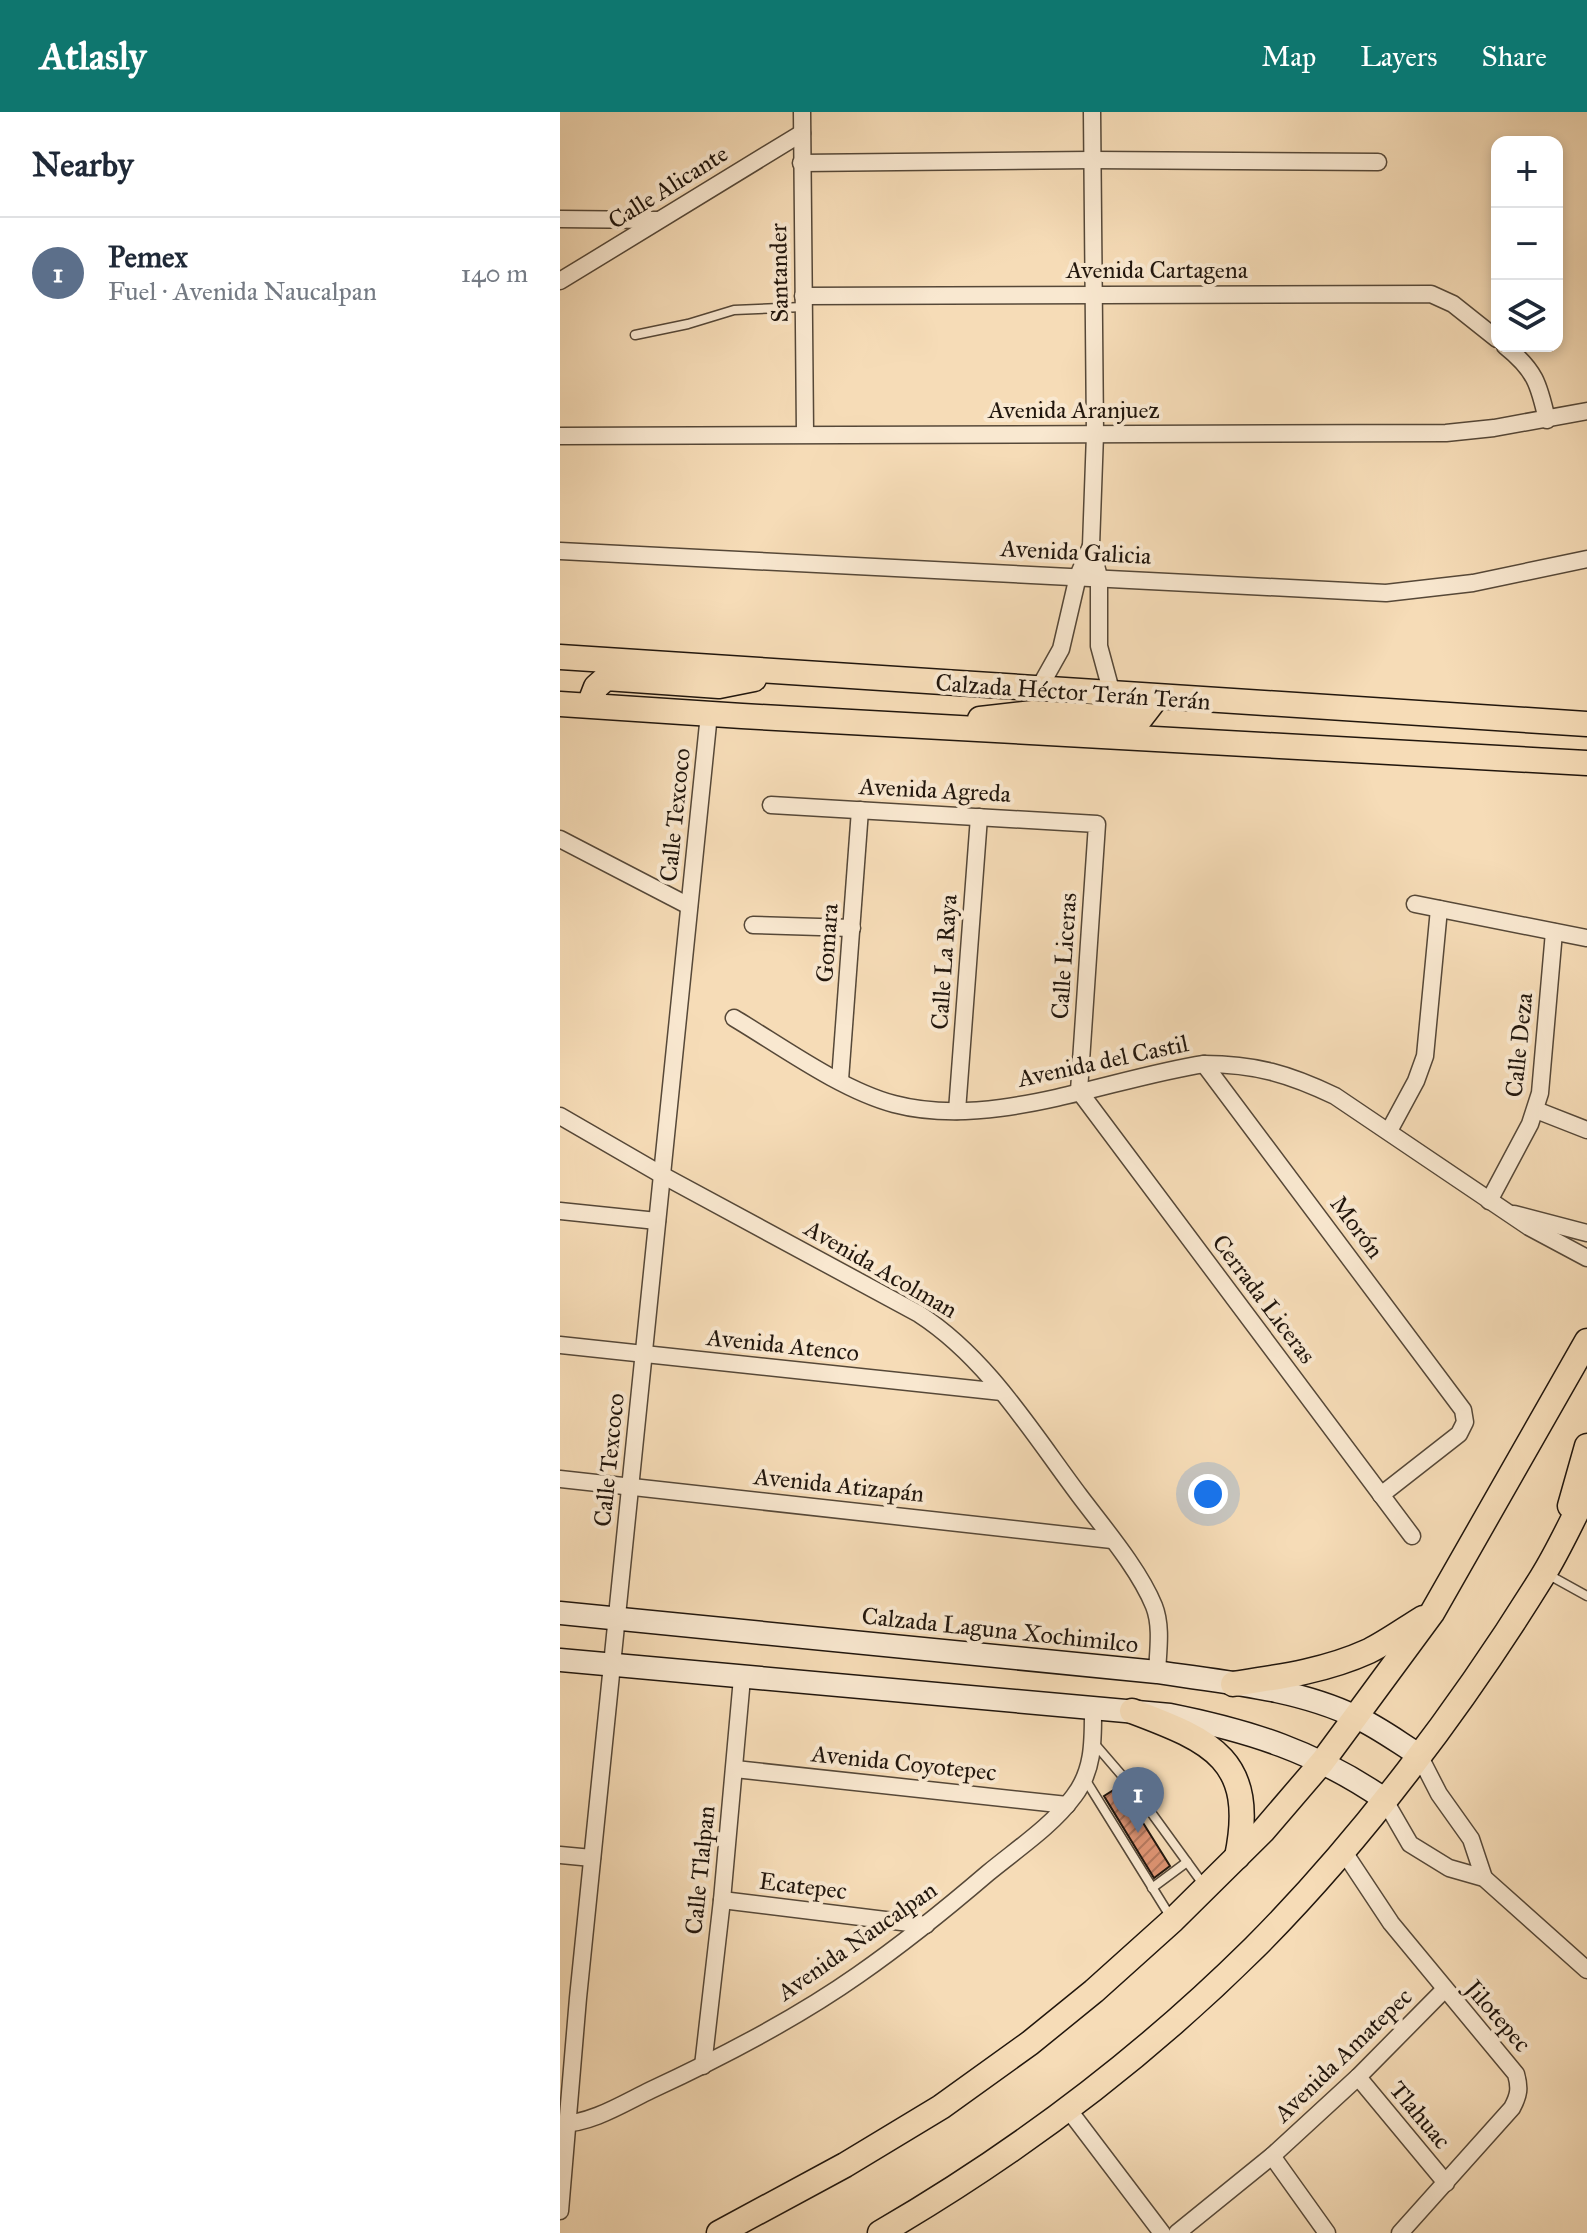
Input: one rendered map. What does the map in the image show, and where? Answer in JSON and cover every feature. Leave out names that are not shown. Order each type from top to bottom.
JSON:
[{"type":"main road","name":"Calzada Héctor Terán Terán","points":[[560,657],[1587,724]]},
{"type":"main road","points":[[589,705],[596,687],[606,678],[719,686],[784,672]]},
{"type":"main road","points":[[930,726],[1021,713],[1137,719],[1144,717],[1157,697]]},
{"type":"main road","name":"Calzada Héctor Terán Terán","points":[[560,704],[1587,763]]},
{"type":"main road","points":[[719,2233],[845,2165],[941,2107],[1041,2034],[1173,1920],[1263,1831],[1323,1761],[1432,1613],[1587,1341]]},
{"type":"main road","points":[[1563,1536],[1587,1446]]},
{"type":"main road","points":[[880,2233],[993,2163],[1130,2060],[1213,1987],[1301,1898],[1419,1755],[1494,1652],[1544,1573],[1587,1492]]},
{"type":"main road","name":"Calzada Laguna Xochimilco","points":[[560,1613],[1157,1672],[1233,1684],[1328,1706],[1356,1717],[1419,1755]]},
{"type":"main road","points":[[1233,1684],[1333,1665],[1370,1650],[1432,1613]]},
{"type":"main road","points":[[560,1660],[1132,1711],[1211,1723],[1285,1744],[1323,1761],[1384,1799]]},
{"type":"main road","points":[[1132,1711],[1192,1735],[1210,1746],[1227,1765],[1238,1784],[1244,1805],[1244,1826],[1237,1857]]},
{"type":"street","name":"Santander","points":[[802,112],[805,433]]},
{"type":"street","points":[[1092,112],[1095,434],[1091,546],[1099,577],[1099,646],[1112,694]]},
{"type":"street","name":"Calle Alicante","points":[[560,281],[802,133]]},
{"type":"street","points":[[801,163],[1092,160],[1378,162]]},
{"type":"street","points":[[560,219],[660,220]]},
{"type":"street","name":"Avenida Cartagena","points":[[803,301],[1093,294],[1431,294],[1453,304],[1491,334]]},
{"type":"street","points":[[1512,352],[1534,375],[1547,420]]},
{"type":"street","name":"Avenida Aranjuez","points":[[560,436],[1446,433],[1547,420],[1587,411]]},
{"type":"street","points":[[1038,690],[1061,649],[1078,576],[1091,546]]},
{"type":"street","name":"Avenida Galicia","points":[[560,551],[1386,593],[1473,583],[1587,559]]},
{"type":"street","name":"Calle Texcoco","points":[[560,2211],[563,2124],[613,1665],[709,714]]},
{"type":"street","name":"Avenida Agreda","points":[[771,805],[1097,824]]},
{"type":"street","name":"Gomara","points":[[840,1080],[860,810]]},
{"type":"street","name":"Calle La Raya","points":[[957,1111],[979,817]]},
{"type":"street","name":"Calle Liceras","points":[[1079,1091],[1097,824]]},
{"type":"street","points":[[560,839],[689,906]]},
{"type":"street","points":[[1415,904],[1586,938]]},
{"type":"street","points":[[1389,1131],[1416,1081],[1425,1056],[1439,909]]},
{"type":"street","points":[[753,925],[852,928]]},
{"type":"street","name":"Calle Deza","points":[[1489,1201],[1536,1110],[1543,1073],[1554,932]]},
{"type":"street","name":"Avenida del Castil","points":[[734,1018],[840,1080],[891,1103],[919,1110],[1003,1107],[1204,1064],[1238,1064],[1270,1069],[1335,1096],[1540,1235],[1587,1258]]},
{"type":"street","name":"Morón","points":[[1204,1064],[1463,1410],[1465,1422],[1459,1434],[1381,1495]]},
{"type":"street","name":"Cerrada Liceras","points":[[1079,1091],[1412,1536]]},
{"type":"street","points":[[1536,1110],[1587,1130]]},
{"type":"street","name":"Avenida Acolman","points":[[560,1116],[662,1175],[919,1314],[957,1340],[1002,1392],[1112,1540],[1155,1609],[1158,1622],[1157,1672]]},
{"type":"street","points":[[560,1211],[657,1221]]},
{"type":"street","name":"Avenida del Castil","points":[[1513,1214],[1587,1233]]},
{"type":"street","name":"Avenida Atenco","points":[[560,1345],[1002,1392]]},
{"type":"street","name":"Avenida Atizapán","points":[[560,1479],[1112,1540]]},
{"type":"street","name":"Calle Tlalpan","points":[[703,2066],[742,1678]]},
{"type":"street","name":"Avenida Naucalpan","points":[[563,2124],[595,2116],[703,2066],[857,1976],[926,1925],[1067,1805],[1085,1779],[1093,1742],[1093,1709]]},
{"type":"street","points":[[1419,1755],[1439,1794],[1471,1839],[1484,1878]]},
{"type":"street","name":"Avenida Coyotepec","points":[[735,1769],[1067,1805]]},
{"type":"street","points":[[1384,1799],[1410,1844],[1449,1868],[1484,1878],[1587,1970]]},
{"type":"street","name":"Avenida Amatepec","points":[[1177,2233],[1272,2156],[1358,2077],[1444,1990],[1391,1923],[1342,1849]]},
{"type":"street","points":[[560,1855],[592,1858]]},
{"type":"street","name":"Ecatepec","points":[[722,1900],[926,1925]]},
{"type":"street","name":"Jilotepec","points":[[1444,1990],[1516,2074],[1519,2095],[1512,2108],[1446,2183]]},
{"type":"street","points":[[560,1996],[578,1998]]},
{"type":"street","name":"Tlahuac","points":[[1358,2077],[1446,2183]]},
{"type":"street","points":[[1068,2109],[1162,2233]]},
{"type":"street","points":[[1272,2156],[1327,2233]]},
{"type":"street","points":[[1400,2233],[1446,2183]]},
{"type":"lane","points":[[635,335],[734,310],[803,301]]},
{"type":"lane","points":[[1544,1573],[1587,1596]]},
{"type":"lane","points":[[1093,1742],[1137,1793],[1205,1888]]},
{"type":"lane","points":[[1085,1779],[1173,1920]]},
{"type":"lane","points":[[1152,1888],[1187,1862]]},
{"type":"building","points":[[1120,1786],[1170,1866],[1154,1878],[1104,1796]]},
{"type":"place","name":"Pemex","points":[[1138,1833]]}]
